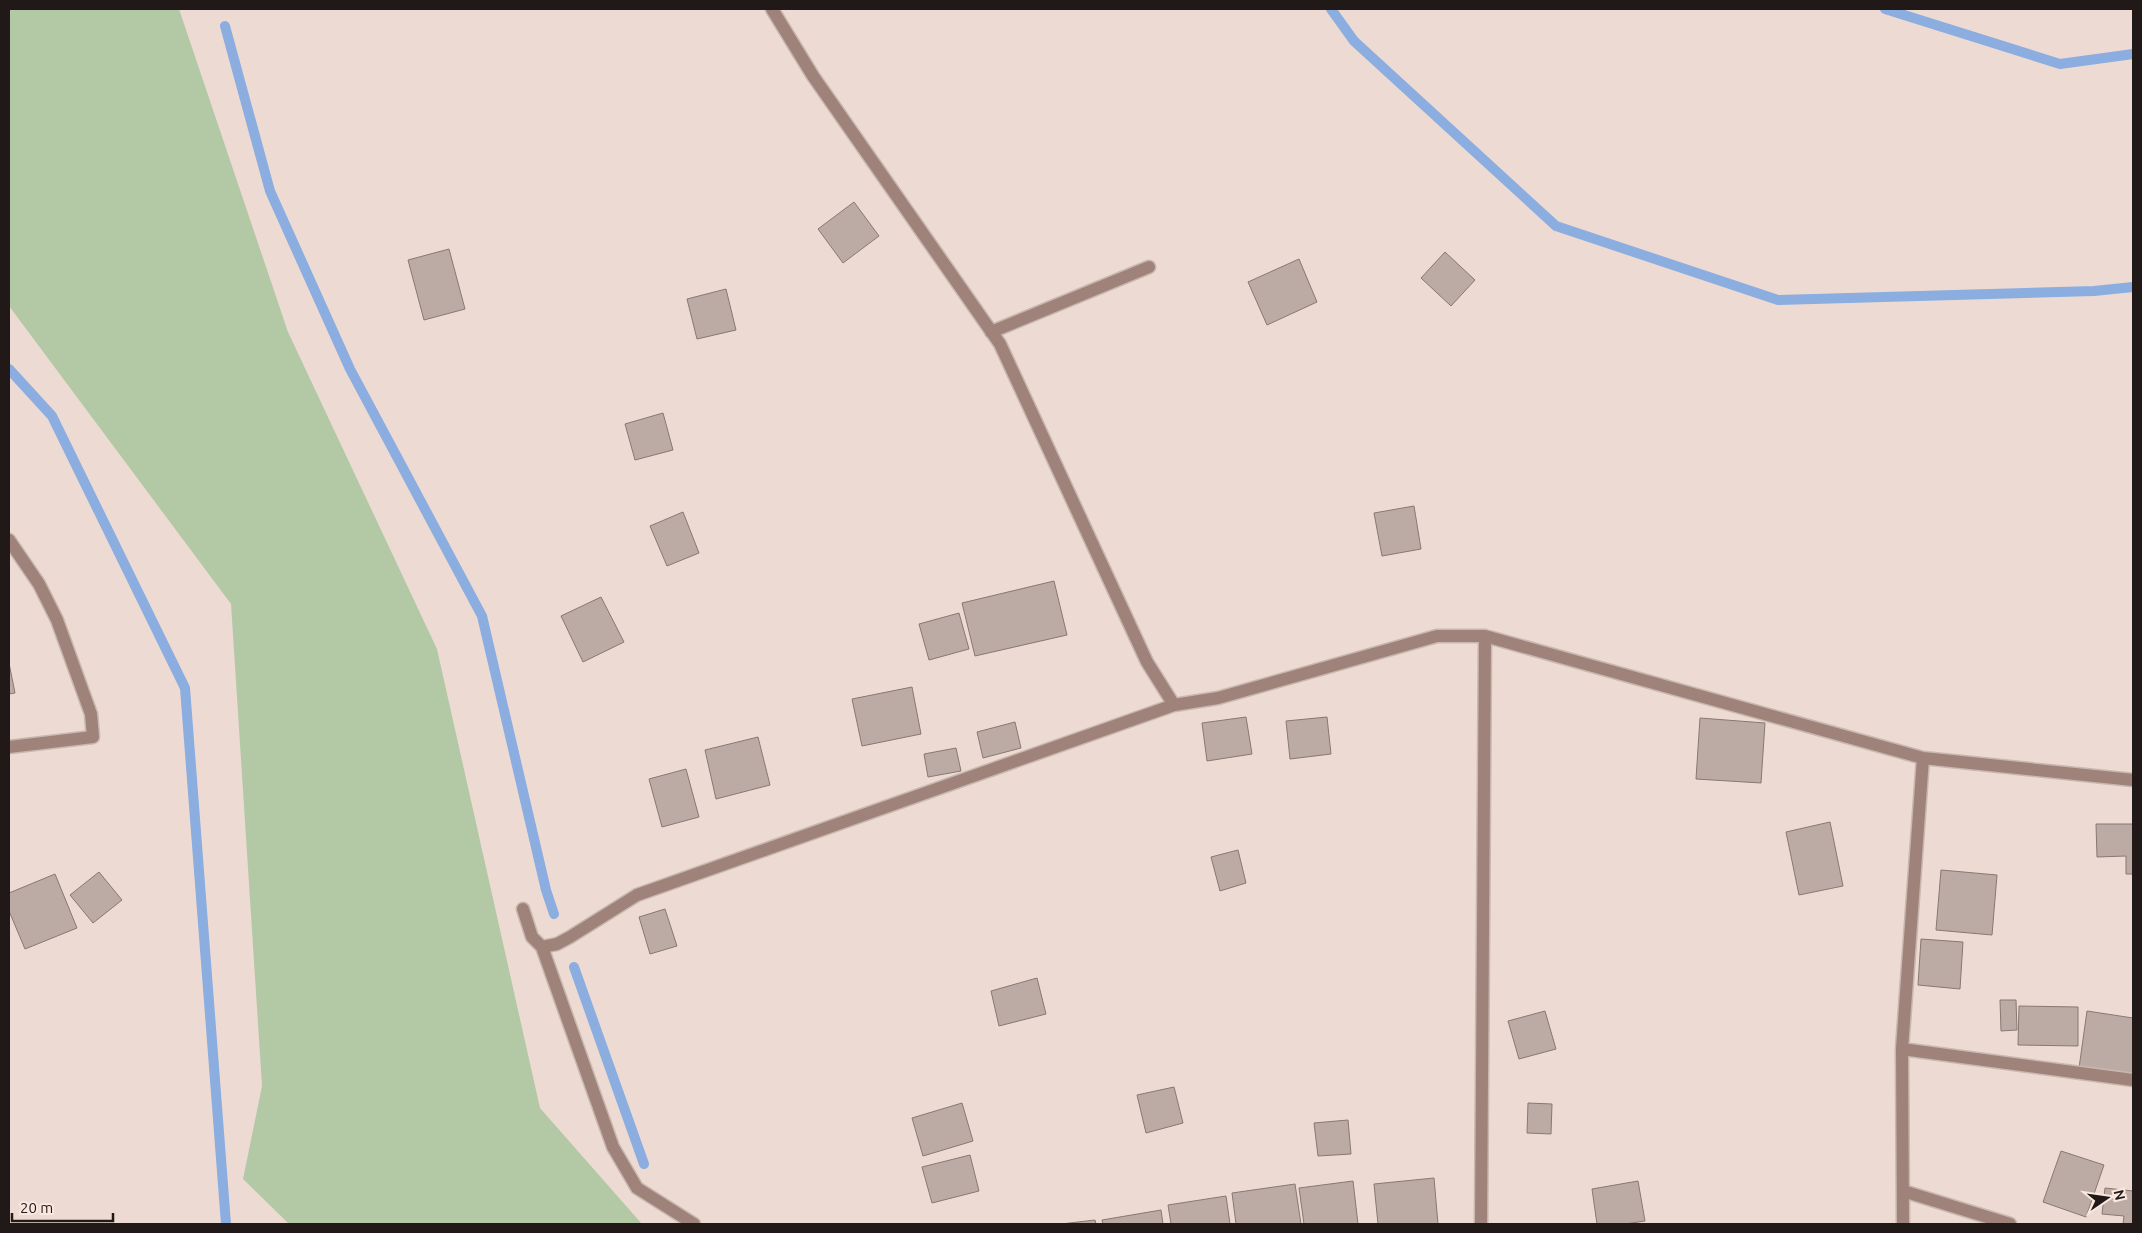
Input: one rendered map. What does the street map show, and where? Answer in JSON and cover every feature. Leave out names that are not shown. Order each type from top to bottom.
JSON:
[{"type":"street","points":[[772,9],[813,76],[1000,344],[1147,662],[1174,705]]},
{"type":"street","points":[[991,332],[1149,267]]},
{"type":"street","points":[[9,540],[39,584],[57,620],[91,714],[93,737],[9,747]]},
{"type":"street","points":[[542,947],[557,944],[570,937],[637,895],[1174,705],[1218,698],[1437,636],[1485,636],[1923,758],[2133,780]]},
{"type":"street","points":[[1481,1224],[1485,636]]},
{"type":"street","points":[[1903,1224],[1902,1049],[1923,758]]},
{"type":"street","points":[[523,909],[532,937],[542,947],[613,1147],[637,1188],[694,1224]]},
{"type":"street","points":[[1902,1049],[2133,1080]]},
{"type":"street","points":[[1903,1191],[2010,1224]]},
{"type":"green space","points":[[9,9],[179,9],[288,332],[437,649],[540,1108],[642,1224],[289,1224],[243,1179],[262,1086],[231,604],[9,306]]},
{"type":"building","points":[[854,202],[879,236],[843,263],[818,229]]},
{"type":"building","points":[[449,249],[465,309],[424,320],[408,260]]},
{"type":"building","points":[[1445,252],[1475,280],[1451,306],[1421,278]]},
{"type":"building","points":[[1299,259],[1317,302],[1267,325],[1248,282]]},
{"type":"building","points":[[726,289],[736,330],[697,339],[687,299]]},
{"type":"building","points":[[663,413],[673,450],[635,460],[625,424]]},
{"type":"building","points":[[1414,506],[1421,549],[1382,556],[1374,513]]},
{"type":"building","points":[[683,512],[699,553],[667,566],[650,526]]},
{"type":"building","points":[[1054,581],[1067,635],[975,656],[962,603]]},
{"type":"building","points":[[601,597],[624,642],[583,662],[561,616]]},
{"type":"building","points":[[959,613],[969,649],[929,660],[919,624]]},
{"type":"building","points":[[9,663],[15,693],[9,694]]},
{"type":"building","points":[[912,687],[921,734],[862,746],[852,699]]},
{"type":"building","points":[[1246,717],[1252,754],[1207,761],[1202,723]]},
{"type":"building","points":[[1327,717],[1331,754],[1290,759],[1286,721]]},
{"type":"building","points":[[1700,718],[1765,723],[1761,783],[1696,779]]},
{"type":"building","points":[[1015,722],[1021,748],[983,758],[977,732]]},
{"type":"building","points":[[758,737],[770,785],[716,799],[705,750]]},
{"type":"building","points":[[956,748],[961,771],[928,777],[924,754]]},
{"type":"building","points":[[686,769],[699,817],[662,827],[649,779]]},
{"type":"building","points":[[1830,822],[1843,886],[1799,895],[1786,832]]},
{"type":"building","points":[[2096,824],[2133,824],[2133,874],[2126,874],[2126,856],[2097,857]]},
{"type":"building","points":[[1238,850],[1246,883],[1220,891],[1211,857]]},
{"type":"building","points":[[1941,870],[1997,875],[1992,935],[1936,930]]},
{"type":"building","points":[[99,872],[122,900],[93,923],[70,895]]},
{"type":"building","points":[[55,874],[77,928],[25,949],[9,911],[9,893]]},
{"type":"building","points":[[665,909],[677,946],[650,954],[639,917]]},
{"type":"building","points":[[1921,939],[1963,942],[1960,989],[1918,985]]},
{"type":"building","points":[[1037,978],[1046,1014],[999,1026],[991,991]]},
{"type":"building","points":[[2000,1000],[2016,1000],[2017,1030],[2001,1031]]},
{"type":"building","points":[[2019,1006],[2078,1007],[2078,1046],[2018,1045]]},
{"type":"building","points":[[1545,1011],[1556,1049],[1519,1059],[1508,1021]]},
{"type":"building","points":[[2087,1011],[2133,1018],[2133,1076],[2079,1068]]},
{"type":"building","points":[[1174,1087],[1183,1123],[1146,1133],[1137,1095]]},
{"type":"building","points":[[962,1103],[973,1141],[923,1156],[912,1118]]},
{"type":"building","points":[[1528,1103],[1552,1104],[1551,1134],[1527,1133]]},
{"type":"building","points":[[1348,1120],[1351,1154],[1318,1156],[1314,1123]]},
{"type":"building","points":[[2061,1151],[2104,1165],[2086,1217],[2043,1202]]},
{"type":"building","points":[[970,1155],[979,1191],[932,1203],[922,1167]]},
{"type":"building","points":[[1434,1178],[1438,1224],[1378,1224],[1374,1184]]},
{"type":"building","points":[[1353,1181],[1358,1224],[1304,1224],[1299,1188]]},
{"type":"building","points":[[1638,1181],[1645,1221],[1625,1224],[1597,1224],[1592,1189]]},
{"type":"building","points":[[1295,1184],[1301,1224],[1236,1224],[1232,1193]]},
{"type":"building","points":[[2105,1188],[2133,1191],[2133,1224],[2123,1224],[2124,1216],[2102,1214]]},
{"type":"building","points":[[1226,1196],[1230,1224],[1171,1224],[1168,1205]]},
{"type":"building","points":[[1161,1210],[1163,1224],[1103,1224],[1102,1220]]},
{"type":"building","points":[[1095,1220],[1096,1224],[1061,1224]]},
{"type":"waterway","points":[[1331,9],[1354,41],[1556,226],[1778,300],[2094,291],[2133,287]]},
{"type":"waterway","points":[[1885,9],[2060,64],[2133,54]]},
{"type":"waterway","points":[[225,26],[270,191],[350,369],[482,616],[546,890],[554,914]]},
{"type":"waterway","points":[[9,369],[52,416],[185,688],[226,1224]]},
{"type":"waterway","points":[[574,967],[644,1164]]}]
